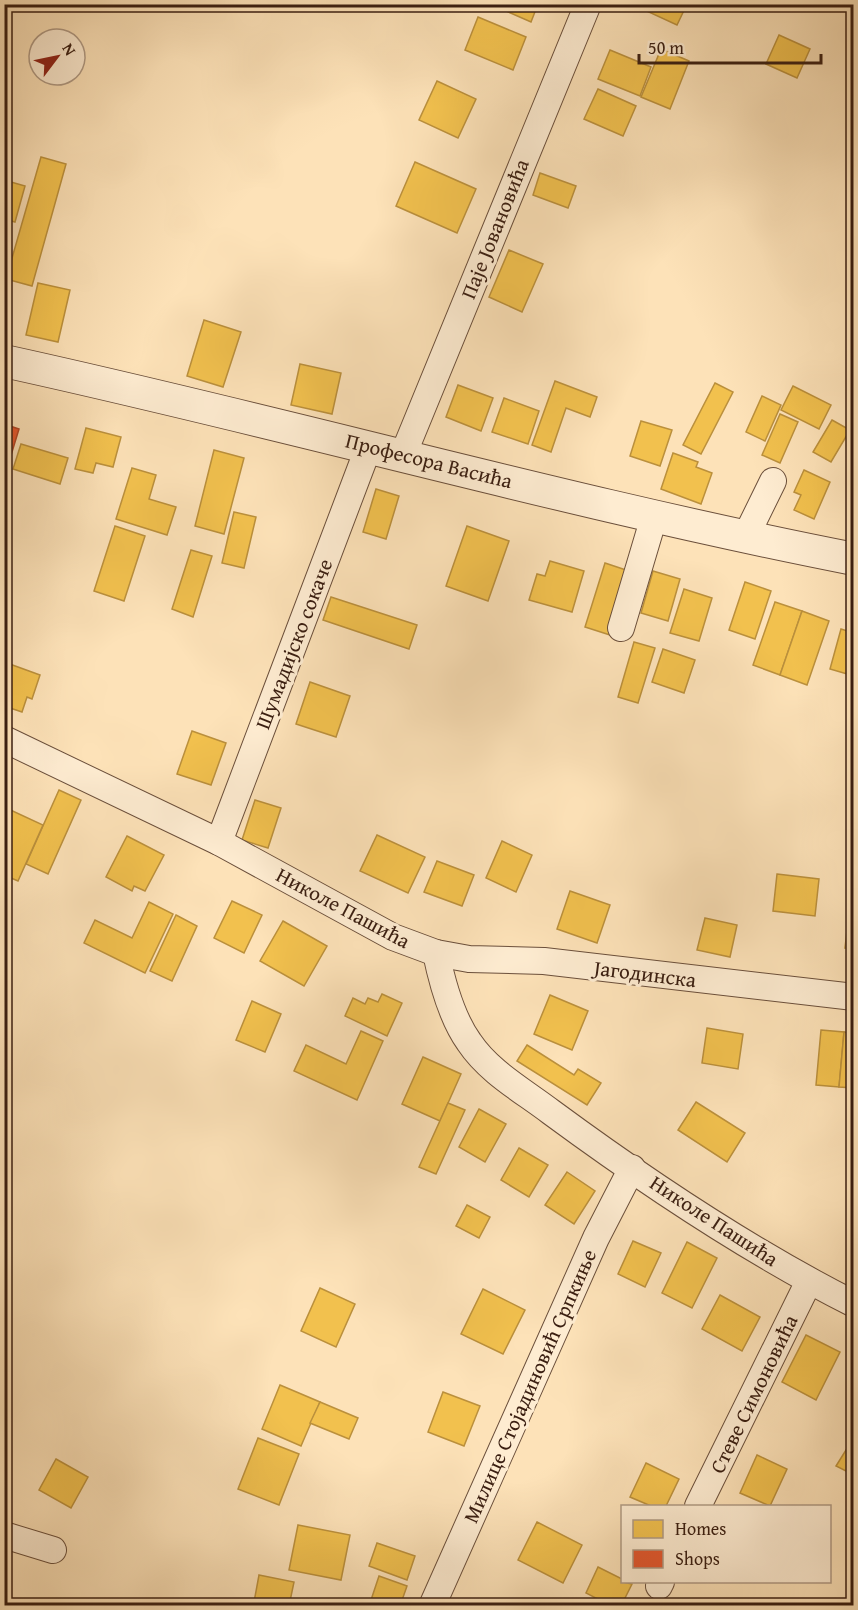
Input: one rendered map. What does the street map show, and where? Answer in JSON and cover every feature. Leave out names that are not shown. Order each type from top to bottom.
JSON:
[{"type":"street","name":"Паје Јовановића","points":[[403,455],[588,4]]},
{"type":"street","name":"Професора Васића","points":[[4,361],[369,446],[654,517],[745,538],[854,559]]},
{"type":"street","name":"Шумадијско сокаче","points":[[219,842],[369,446]]},
{"type":"street","points":[[745,538],[773,481]]},
{"type":"street","points":[[621,628],[654,517]]},
{"type":"street","name":"Николе Пашића","points":[[4,739],[219,842],[393,937],[436,953],[441,978],[459,1024],[469,1042],[489,1066],[719,1227],[809,1281],[854,1304]]},
{"type":"street","name":"Јагодинска","points":[[436,953],[469,959],[544,961],[854,997]]},
{"type":"street","name":"Милице Стојадиновић Српкиње","points":[[432,1605],[596,1238],[632,1168]]},
{"type":"street","name":"Стеве Симоновића","points":[[698,1505],[809,1281]]},
{"type":"street","points":[[4,1535],[53,1550]]},
{"type":"building: Homes","points":[[490,4],[538,4],[531,22]]},
{"type":"building: Homes","points":[[642,4],[687,4],[677,25],[640,8]]},
{"type":"building: Homes","points":[[478,17],[526,37],[513,70],[465,50]]},
{"type":"building: Homes","points":[[779,35],[810,49],[797,78],[766,64]]},
{"type":"building: Homes","points":[[661,49],[689,61],[670,109],[641,97]]},
{"type":"building: Homes","points":[[610,50],[651,67],[640,96],[598,79]]},
{"type":"building: Homes","points":[[437,81],[476,99],[458,138],[419,120]]},
{"type":"building: Homes","points":[[598,89],[636,106],[623,136],[584,119]]},
{"type":"building: Homes","points":[[41,157],[66,164],[32,286],[6,279]]},
{"type":"building: Homes","points":[[415,162],[476,189],[457,233],[396,206]]},
{"type":"building: Homes","points":[[540,173],[576,186],[568,208],[533,195]]},
{"type":"building: Homes","points":[[4,180],[25,186],[15,222],[4,219]]},
{"type":"building: Homes","points":[[509,250],[543,264],[522,312],[489,297]]},
{"type":"building: Homes","points":[[38,283],[70,290],[58,342],[26,335]]},
{"type":"building: Homes","points":[[204,320],[241,332],[223,387],[187,376]]},
{"type":"building: Homes","points":[[300,364],[341,373],[332,414],[291,405]]},
{"type":"building: Homes","points":[[555,381],[597,397],[590,417],[566,408],[551,452],[532,445]]},
{"type":"building: Homes","points":[[715,383],[733,392],[701,454],[683,445]]},
{"type":"building: Homes","points":[[458,385],[493,398],[481,431],[446,417]]},
{"type":"building: Homes","points":[[793,386],[831,405],[819,429],[781,410]]},
{"type":"building: Homes","points":[[762,396],[781,405],[765,441],[746,432]]},
{"type":"building: Homes","points":[[504,398],[539,411],[528,444],[492,432]]},
{"type":"building: Homes","points":[[780,414],[798,422],[780,463],[762,455]]},
{"type":"building: Homes","points":[[832,420],[850,430],[831,462],[813,452]]},
{"type":"building: Homes","points":[[641,421],[672,430],[660,466],[630,456]]},
{"type":"building: Homes","points":[[86,428],[121,437],[113,467],[96,463],[93,473],[75,469]]},
{"type":"building: Homes","points":[[21,444],[68,458],[60,484],[13,469]]},
{"type":"building: Homes","points":[[214,450],[244,458],[224,534],[195,526]]},
{"type":"building: Homes","points":[[673,453],[698,462],[696,467],[712,473],[701,504],[661,489]]},
{"type":"building: Homes","points":[[132,468],[156,475],[149,499],[176,507],[167,535],[116,519]]},
{"type":"building: Homes","points":[[804,470],[830,482],[814,519],[794,510],[801,495],[794,492]]},
{"type":"building: Homes","points":[[376,489],[399,496],[386,539],[363,532]]},
{"type":"building: Homes","points":[[234,512],[256,517],[244,568],[222,563]]},
{"type":"building: Homes","points":[[115,526],[145,536],[124,601],[94,591]]},
{"type":"building: Homes","points":[[467,526],[509,541],[488,601],[446,586]]},
{"type":"building: Homes","points":[[191,550],[212,556],[193,617],[172,609]]},
{"type":"building: Homes","points":[[550,561],[584,571],[572,612],[529,600],[537,574],[545,576]]},
{"type":"building: Homes","points":[[605,563],[629,571],[610,635],[585,627]]},
{"type":"building: Homes","points":[[653,571],[680,579],[668,621],[641,613]]},
{"type":"building: Homes","points":[[745,582],[771,591],[755,639],[729,630]]},
{"type":"building: Homes","points":[[684,589],[712,598],[699,641],[670,633]]},
{"type":"building: Homes","points":[[331,597],[417,625],[409,649],[323,620]]},
{"type":"building: Homes","points":[[775,602],[802,611],[780,675],[753,665]]},
{"type":"building: Homes","points":[[802,611],[829,621],[807,685],[780,675]]},
{"type":"building: Homes","points":[[841,629],[854,633],[854,676],[830,669]]},
{"type":"building: Homes","points":[[634,642],[655,648],[638,703],[618,697]]},
{"type":"building: Homes","points":[[663,649],[695,660],[684,693],[652,682]]},
{"type":"building: Homes","points":[[7,663],[40,675],[32,699],[27,697],[22,712],[4,706],[4,671]]},
{"type":"building: Homes","points":[[310,682],[350,696],[336,737],[296,724]]},
{"type":"building: Homes","points":[[192,731],[226,743],[211,785],[177,774]]},
{"type":"building: Homes","points":[[59,790],[81,800],[48,874],[26,864]]},
{"type":"building: Homes","points":[[255,800],[281,808],[268,848],[242,840]]},
{"type":"building: Homes","points":[[4,807],[43,825],[18,881],[4,875]]},
{"type":"building: Homes","points":[[377,835],[425,857],[408,893],[360,871]]},
{"type":"building: Homes","points":[[127,836],[164,855],[145,891],[134,886],[132,891],[106,877]]},
{"type":"building: Homes","points":[[502,841],[532,855],[516,892],[486,878]]},
{"type":"building: Homes","points":[[437,861],[474,875],[462,906],[424,892]]},
{"type":"building: Homes","points":[[777,874],[819,879],[815,916],[773,911]]},
{"type":"building: Homes","points":[[852,887],[854,887],[854,949],[845,948]]},
{"type":"building: Homes","points":[[570,891],[610,905],[597,943],[557,929]]},
{"type":"building: Homes","points":[[232,901],[262,915],[244,953],[214,938]]},
{"type":"building: Homes","points":[[149,902],[173,914],[145,973],[84,943],[95,920],[132,938]]},
{"type":"building: Homes","points":[[176,915],[197,926],[172,981],[150,971]]},
{"type":"building: Homes","points":[[705,918],[737,925],[730,957],[697,950]]},
{"type":"building: Homes","points":[[283,921],[327,946],[304,986],[260,961]]},
{"type":"building: Homes","points":[[382,994],[402,1003],[387,1036],[345,1016],[353,998],[365,1004],[368,998],[378,1002]]},
{"type":"building: Homes","points":[[550,995],[588,1011],[572,1050],[534,1034]]},
{"type":"building: Homes","points":[[252,1001],[281,1014],[265,1052],[236,1040]]},
{"type":"building: Homes","points":[[707,1028],[743,1034],[738,1069],[702,1063]]},
{"type":"building: Homes","points":[[821,1030],[844,1032],[839,1087],[816,1085]]},
{"type":"building: Homes","points":[[361,1031],[383,1041],[357,1100],[294,1071],[306,1045],[346,1064]]},
{"type":"building: Homes","points":[[844,1032],[854,1033],[854,1088],[839,1087]]},
{"type":"building: Homes","points":[[527,1045],[574,1075],[578,1069],[601,1083],[587,1105],[517,1061]]},
{"type":"building: Homes","points":[[423,1057],[461,1074],[440,1121],[402,1104]]},
{"type":"building: Homes","points":[[696,1102],[745,1133],[727,1162],[678,1130]]},
{"type":"building: Homes","points":[[448,1103],[465,1110],[436,1174],[419,1167]]},
{"type":"building: Homes","points":[[479,1109],[506,1124],[485,1162],[459,1147]]},
{"type":"building: Homes","points":[[519,1148],[548,1165],[529,1197],[501,1180]]},
{"type":"building: Homes","points":[[567,1172],[595,1191],[574,1224],[545,1205]]},
{"type":"building: Homes","points":[[467,1205],[490,1217],[479,1238],[456,1226]]},
{"type":"building: Homes","points":[[633,1241],[661,1253],[645,1287],[618,1274]]},
{"type":"building: Homes","points":[[687,1242],[717,1258],[692,1308],[662,1293]]},
{"type":"building: Homes","points":[[320,1288],[355,1304],[336,1347],[301,1331]]},
{"type":"building: Homes","points":[[483,1289],[525,1310],[503,1354],[461,1334]]},
{"type":"building: Homes","points":[[720,1295],[760,1317],[742,1351],[702,1329]]},
{"type":"building: Homes","points":[[806,1335],[840,1352],[816,1400],[782,1382]]},
{"type":"building: Homes","points":[[280,1385],[320,1402],[301,1446],[262,1429]]},
{"type":"building: Homes","points":[[443,1392],[480,1406],[464,1446],[428,1432]]},
{"type":"building: Homes","points":[[320,1402],[358,1418],[349,1439],[310,1423]]},
{"type":"building: Homes","points":[[258,1438],[299,1454],[279,1505],[238,1489]]},
{"type":"building: Homes","points":[[846,1450],[854,1454],[854,1475],[836,1466]]},
{"type":"building: Homes","points":[[757,1455],[787,1469],[770,1505],[740,1493]]},
{"type":"building: Homes","points":[[56,1459],[88,1477],[71,1508],[39,1490]]},
{"type":"building: Homes","points":[[646,1463],[679,1479],[666,1505],[649,1505],[630,1497]]},
{"type":"building: Homes","points":[[537,1522],[582,1545],[563,1583],[518,1560]]},
{"type":"building: Homes","points":[[298,1525],[350,1535],[341,1580],[289,1570]]},
{"type":"building: Homes","points":[[377,1543],[415,1556],[407,1580],[369,1566]]},
{"type":"building: Homes","points":[[598,1567],[621,1578],[621,1583],[632,1584],[621,1606],[611,1606],[586,1593]]},
{"type":"building: Homes","points":[[259,1575],[294,1582],[289,1606],[254,1602]]},
{"type":"building: Homes","points":[[379,1576],[407,1586],[400,1606],[369,1606]]},
{"type":"building: Shops","points":[[4,424],[19,429],[8,465],[4,464]]}]
